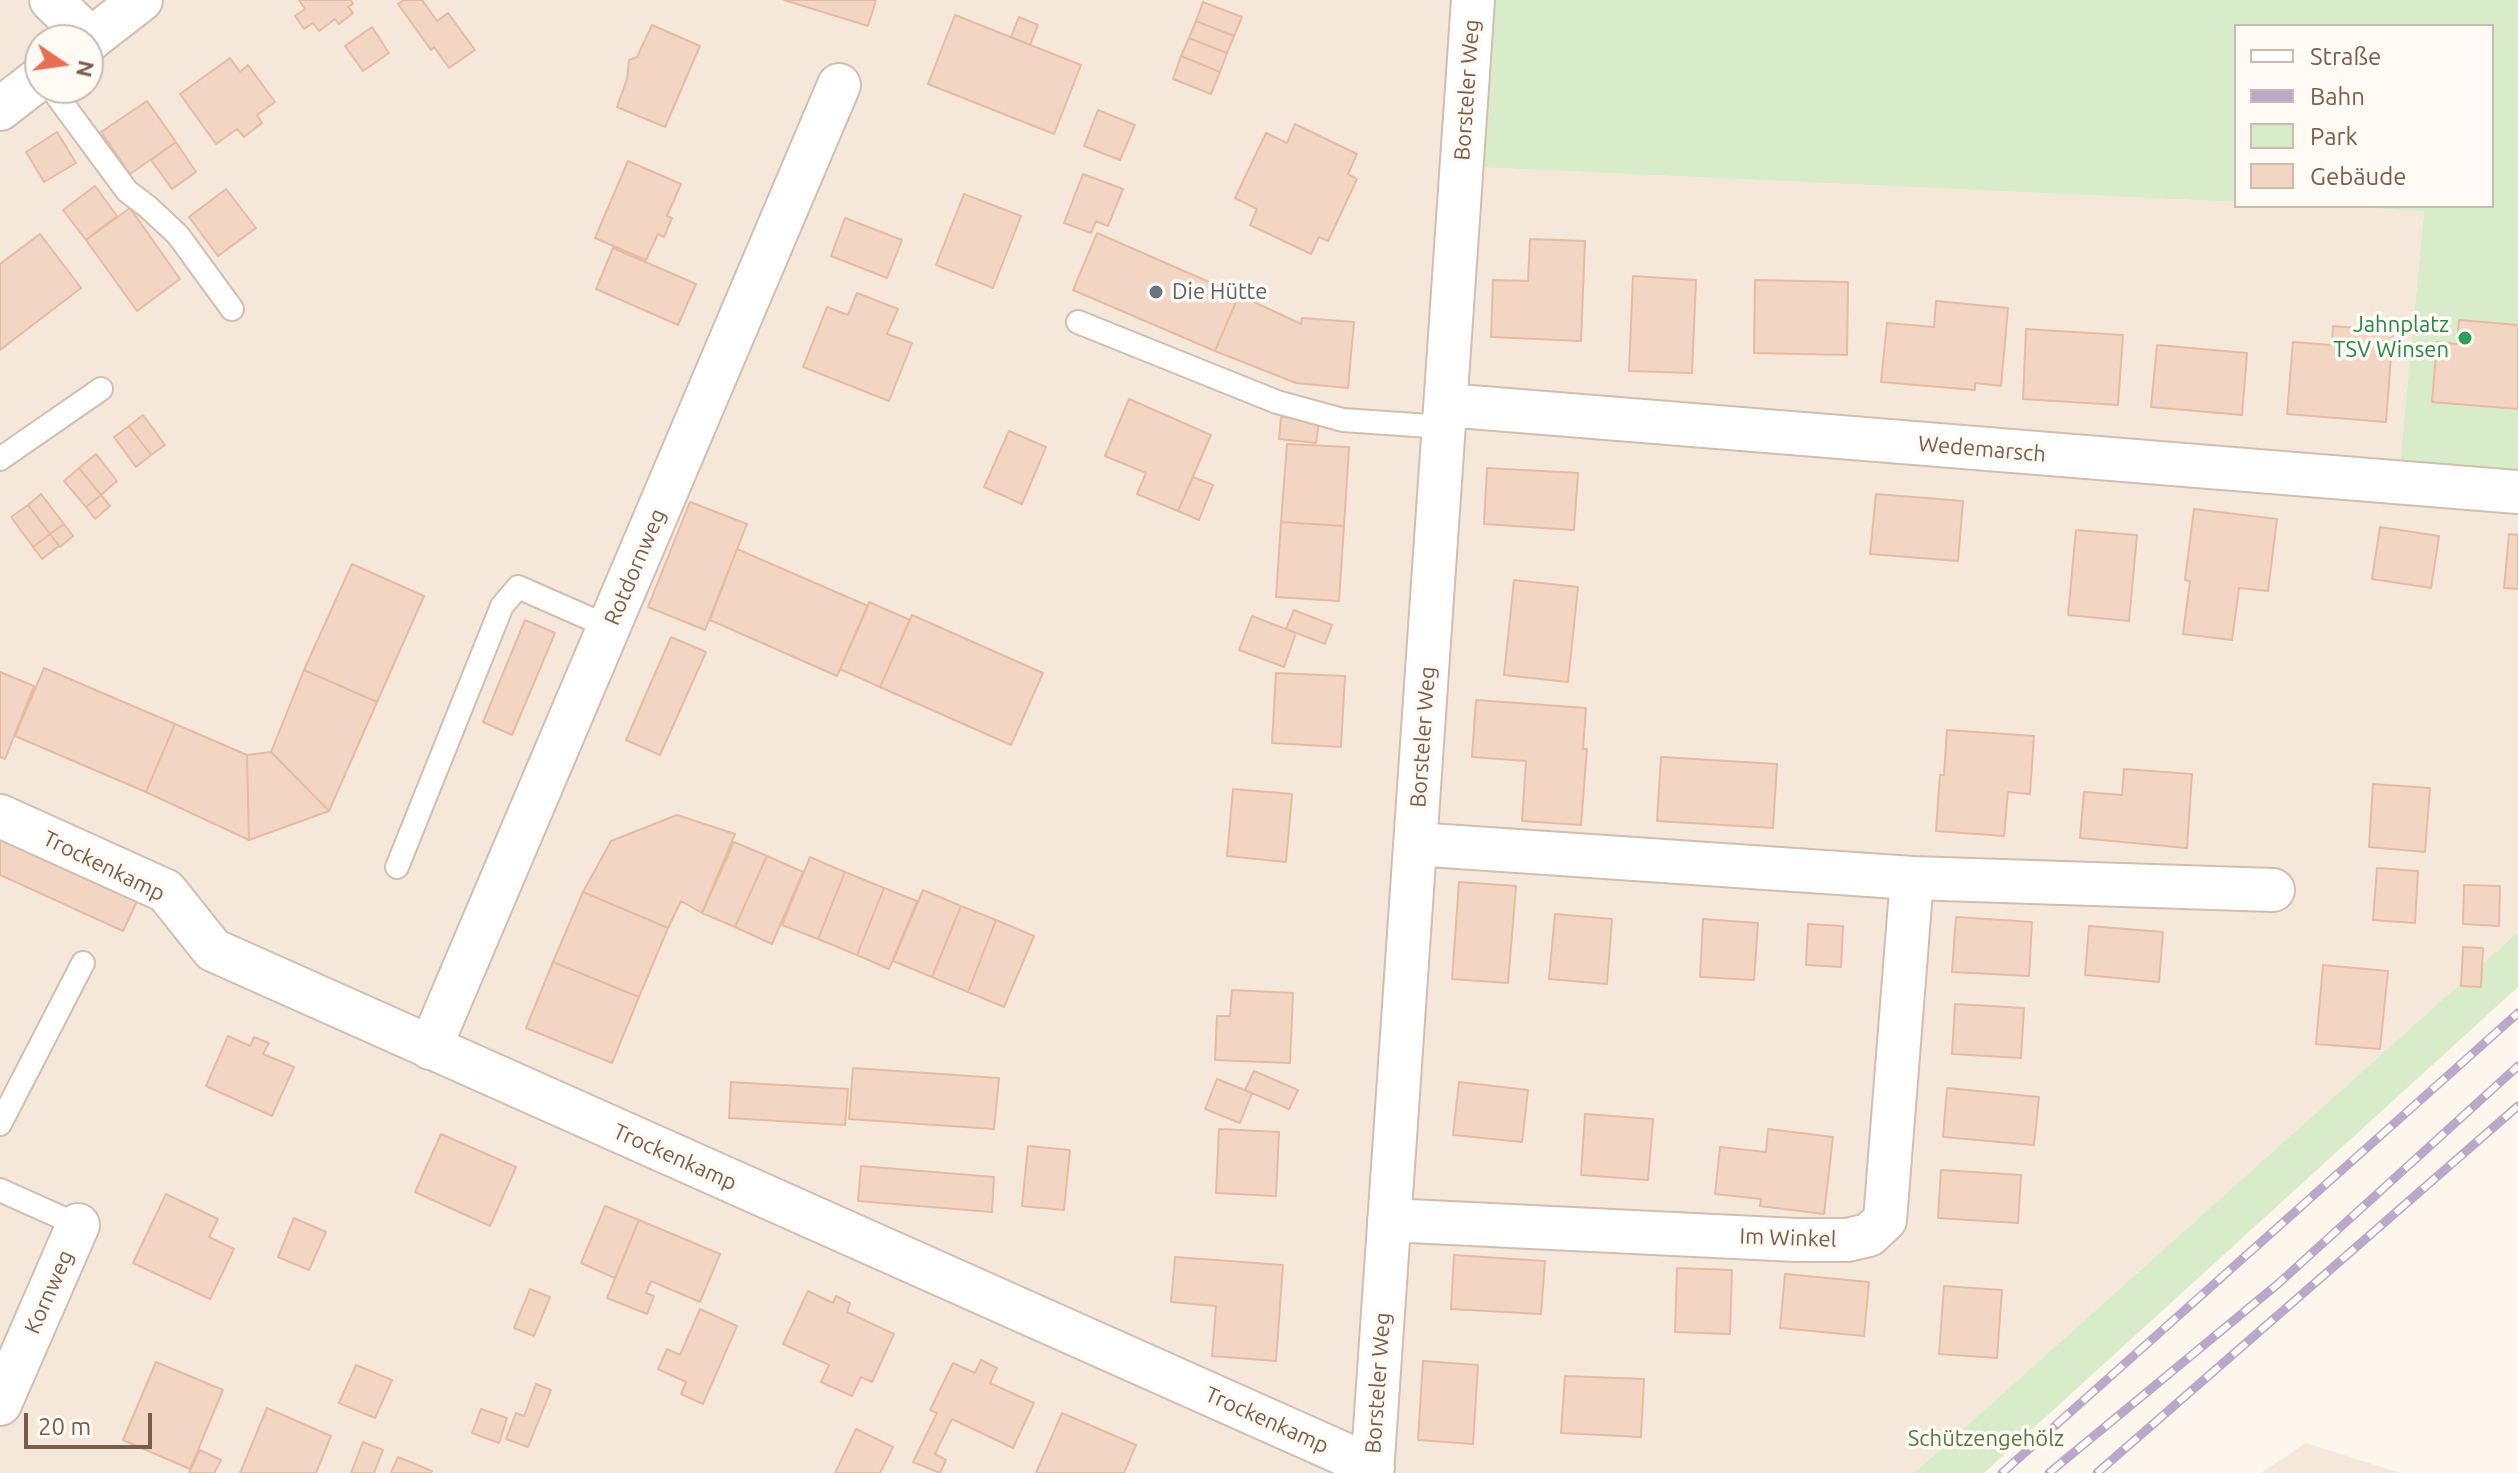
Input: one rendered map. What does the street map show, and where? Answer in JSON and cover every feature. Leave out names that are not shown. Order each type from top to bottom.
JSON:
[{"type":"street","points":[[51,0],[74,24]]},
{"type":"street","points":[[104,28],[141,0]]},
{"type":"street","name":"Borsteler Weg","points":[[1372,1470],[1473,0]]},
{"type":"street","name":"Rotdornweg","points":[[430,1048],[839,85]]},
{"type":"street","points":[[0,109],[24,90]]},
{"type":"street","name":"Wedemarsch","points":[[1445,416],[2518,492]]},
{"type":"street","name":"Trockenkamp","points":[[0,816],[166,891],[213,950],[1372,1470]]},
{"type":"street","points":[[1415,844],[1912,878],[2273,890]]},
{"type":"street","name":"Im Winkel","points":[[1389,1220],[1796,1240],[1847,1240],[1869,1235],[1885,1220],[1912,878]]},
{"type":"street","name":"Kornweg","points":[[2,1393],[78,1225]]},
{"type":"lane","points":[[63,104],[127,191],[178,235],[232,309]]},
{"type":"lane","points":[[1078,322],[1290,405],[1343,420],[1445,416]]},
{"type":"lane","points":[[0,459],[101,389]]},
{"type":"lane","points":[[397,867],[502,606],[518,587],[609,627]]},
{"type":"lane","points":[[0,1124],[83,963]]},
{"type":"lane","points":[[0,1190],[78,1225]]},
{"type":"shaded area","points":[[0,0],[1489,0],[1477,167],[2234,202],[2234,208],[2424,211],[2400,465],[2518,474],[2518,932],[1914,1473],[0,1473]]},
{"type":"shaded area","points":[[2306,1443],[2400,1473],[2261,1473]]},
{"type":"green space","name":"Jahnplatz TSV Winsen","points":[[1489,0],[2518,0],[2518,474],[2400,465],[2424,211],[2365,208],[2494,208],[2494,24],[2234,24],[2234,202],[1477,167]]},
{"type":"green space","name":"Schützengehölz","points":[[2518,932],[2518,987],[1984,1473],[1914,1473]]},
{"type":"building","points":[[299,0],[351,0],[353,4],[348,7],[353,13],[339,24],[335,19],[319,31],[313,23],[304,29],[295,16],[305,9]]},
{"type":"building","points":[[404,0],[422,0],[437,21],[448,13],[475,50],[449,68],[434,47],[431,50],[398,4]]},
{"type":"building","points":[[784,0],[876,0],[868,26]]},
{"type":"building","points":[[1203,2],[1242,17],[1234,36],[1196,21]]},
{"type":"building","points":[[955,15],[1081,65],[1054,134],[928,84]]},
{"type":"building","points":[[1019,17],[1038,25],[1030,45],[1011,37]]},
{"type":"building","points":[[1196,21],[1234,36],[1227,53],[1189,38]]},
{"type":"building","points":[[652,25],[700,46],[665,127],[617,107],[627,79],[629,60],[637,57]]},
{"type":"building","points":[[372,27],[389,53],[363,71],[345,46]]},
{"type":"building","points":[[1189,38],[1227,53],[1220,72],[1181,56]]},
{"type":"building","points":[[1181,56],[1220,72],[1211,94],[1173,79]]},
{"type":"building","points":[[230,58],[240,72],[248,65],[275,102],[257,115],[262,123],[244,137],[237,129],[216,144],[180,94]]},
{"type":"building","points":[[147,101],[176,142],[130,174],[101,132]]},
{"type":"building","points":[[1098,110],[1135,125],[1120,160],[1084,146]]},
{"type":"building","points":[[1295,124],[1357,154],[1348,174],[1357,179],[1328,241],[1319,237],[1311,254],[1250,225],[1257,209],[1235,198],[1266,133],[1287,143]]},
{"type":"building","points":[[57,132],[76,163],[44,182],[26,152]]},
{"type":"building","points":[[176,142],[196,172],[172,189],[151,160]]},
{"type":"building","points":[[628,161],[681,184],[667,216],[672,218],[664,237],[658,234],[646,260],[595,238]]},
{"type":"building","points":[[1083,174],[1123,189],[1108,226],[1096,221],[1091,233],[1064,223]]},
{"type":"building","points":[[95,186],[117,216],[86,240],[63,210]]},
{"type":"building","points":[[226,189],[256,228],[218,256],[189,217]]},
{"type":"building","points":[[964,194],[1021,216],[993,288],[936,265]]},
{"type":"building","points":[[130,208],[180,279],[137,311],[86,240]]},
{"type":"building","points":[[845,218],[902,240],[887,278],[831,256]]},
{"type":"building","name":"Die Hütte","points":[[1097,233],[1239,295],[1215,351],[1073,290]]},
{"type":"building","points":[[40,234],[81,288],[0,350],[0,264]]},
{"type":"building","points":[[1530,239],[1585,241],[1581,341],[1491,337],[1493,280],[1528,281]]},
{"type":"building","points":[[613,248],[696,284],[678,325],[596,289]]},
{"type":"building","points":[[1633,276],[1696,280],[1692,373],[1629,371]]},
{"type":"building","points":[[1755,280],[1848,282],[1847,355],[1754,353]]},
{"type":"building","points":[[857,293],[898,309],[887,334],[912,343],[889,401],[803,367],[827,307],[848,315]]},
{"type":"building","points":[[1239,295],[1301,324],[1302,318],[1354,322],[1348,388],[1296,383],[1215,351]]},
{"type":"building","points":[[1936,301],[2008,308],[2001,386],[1975,383],[1975,390],[1881,382],[1887,323],[1934,327]]},
{"type":"building","points":[[2459,320],[2518,325],[2518,409],[2432,402],[2437,342],[2457,344]]},
{"type":"building","points":[[2333,326],[2393,331],[2386,422],[2287,414],[2293,342],[2332,345]]},
{"type":"building","points":[[2026,329],[2123,335],[2118,405],[2023,399]]},
{"type":"building","points":[[2157,345],[2247,353],[2242,415],[2151,407]]},
{"type":"building","points":[[1129,399],[1211,435],[1178,511],[1137,494],[1146,473],[1105,456]]},
{"type":"building","points":[[143,415],[165,445],[151,455],[129,426]]},
{"type":"building","points":[[1281,417],[1319,421],[1316,443],[1279,439]]},
{"type":"building","points":[[129,426],[151,455],[136,467],[114,437]]},
{"type":"building","points":[[1009,431],[1046,447],[1022,504],[984,487]]},
{"type":"building","points":[[1287,444],[1349,447],[1344,526],[1281,522]]},
{"type":"building","points":[[96,454],[117,481],[101,495],[79,468]]},
{"type":"building","points":[[79,468],[101,495],[86,507],[64,481]]},
{"type":"building","points":[[1487,468],[1578,473],[1574,530],[1484,524]]},
{"type":"building","points":[[1193,477],[1213,485],[1199,520],[1178,511]]},
{"type":"building","points":[[41,494],[64,524],[50,534],[28,505]]},
{"type":"building","points":[[1876,494],[1963,501],[1958,561],[1870,554]]},
{"type":"building","points":[[101,495],[110,506],[95,519],[86,507]]},
{"type":"building","points":[[690,502],[747,524],[705,630],[648,607]]},
{"type":"building","points":[[28,505],[50,534],[33,547],[11,517]]},
{"type":"building","points":[[2194,509],[2277,519],[2268,591],[2239,588],[2232,640],[2183,634],[2190,581],[2185,580]]},
{"type":"building","points":[[1281,522],[1344,526],[1339,601],[1276,597]]},
{"type":"building","points":[[64,524],[73,536],[60,547],[50,534]]},
{"type":"building","points":[[2380,527],[2439,536],[2431,588],[2372,579]]},
{"type":"building","points":[[2076,530],[2137,535],[2129,621],[2068,615]]},
{"type":"building","points":[[50,534],[59,546],[42,559],[33,547]]},
{"type":"building","points":[[2509,534],[2518,535],[2518,589],[2504,588]]},
{"type":"building","points":[[737,549],[868,606],[837,676],[710,620]]},
{"type":"building","points":[[352,564],[424,596],[377,702],[304,670]]},
{"type":"building","points":[[1514,580],[1578,587],[1568,682],[1504,675]]},
{"type":"building","points":[[869,602],[910,620],[880,687],[840,669]]},
{"type":"building","points":[[1294,610],[1332,625],[1325,644],[1286,629]]},
{"type":"building","points":[[912,615],[1043,673],[1011,745],[880,687]]},
{"type":"building","points":[[1252,616],[1296,633],[1284,667],[1239,650]]},
{"type":"building","points":[[525,620],[555,633],[512,735],[483,722]]},
{"type":"building","points":[[671,637],[706,652],[660,755],[626,740]]},
{"type":"building","points":[[44,668],[175,724],[146,792],[15,736]]},
{"type":"building","points":[[304,670],[377,702],[329,811],[271,752]]},
{"type":"building","points":[[0,672],[34,686],[5,759],[0,757]]},
{"type":"building","points":[[1276,673],[1345,676],[1341,747],[1272,743]]},
{"type":"building","points":[[1476,700],[1586,708],[1583,749],[1587,749],[1581,825],[1522,821],[1526,761],[1472,757]]},
{"type":"building","points":[[175,724],[247,755],[249,840],[146,792]]},
{"type":"building","points":[[1947,730],[2034,736],[2030,794],[2008,792],[2004,836],[1936,831]]},
{"type":"building","points":[[271,752],[329,811],[249,840],[247,755]]},
{"type":"building","points":[[1661,757],[1777,764],[1773,828],[1657,821]]},
{"type":"building","points":[[2124,769],[2192,774],[2187,848],[2080,838],[2084,792],[2122,795]]},
{"type":"building","points":[[2373,784],[2430,788],[2425,852],[2369,847]]},
{"type":"building","points":[[1233,789],[1292,794],[1286,862],[1227,856]]},
{"type":"building","points":[[677,815],[735,834],[702,913],[681,901],[668,928],[583,892],[611,841]]},
{"type":"building","points":[[0,837],[138,899],[123,931],[0,875]]},
{"type":"building","points":[[734,842],[767,856],[735,927],[702,913]]},
{"type":"building","points":[[767,856],[803,872],[772,944],[735,927]]},
{"type":"building","points":[[810,857],[845,872],[818,939],[782,925]]},
{"type":"building","points":[[2377,868],[2418,871],[2415,923],[2373,920]]},
{"type":"building","points":[[845,872],[884,888],[857,955],[818,939]]},
{"type":"building","points":[[1459,882],[1516,886],[1508,983],[1452,979]]},
{"type":"building","points":[[2464,885],[2500,886],[2499,926],[2463,924]]},
{"type":"building","points":[[884,888],[917,901],[889,969],[857,955]]},
{"type":"building","points":[[923,890],[961,906],[932,977],[893,961]]},
{"type":"building","points":[[583,892],[668,928],[639,997],[553,962]]},
{"type":"building","points":[[961,906],[996,920],[968,992],[932,977]]},
{"type":"building","points":[[1555,914],[1612,919],[1607,984],[1549,979]]},
{"type":"building","points":[[1956,917],[2032,922],[2029,976],[1952,972]]},
{"type":"building","points":[[1703,919],[1758,923],[1754,980],[1700,977]]},
{"type":"building","points":[[996,920],[1034,936],[1004,1007],[968,992]]},
{"type":"building","points":[[1808,924],[1843,926],[1841,967],[1806,965]]},
{"type":"building","points":[[2089,926],[2163,932],[2159,982],[2085,975]]},
{"type":"building","points":[[2463,947],[2483,948],[2481,987],[2461,986]]},
{"type":"building","points":[[553,962],[639,997],[612,1063],[526,1028]]},
{"type":"building","points":[[2323,965],[2388,971],[2380,1049],[2316,1044]]},
{"type":"building","points":[[1232,990],[1293,993],[1290,1063],[1215,1060],[1217,1016],[1230,1016]]},
{"type":"building","points":[[1955,1004],[2024,1008],[2021,1058],[1952,1054]]},
{"type":"building","points":[[228,1036],[250,1046],[254,1037],[269,1043],[263,1054],[294,1067],[272,1116],[206,1086]]},
{"type":"building","points":[[853,1068],[999,1078],[994,1129],[849,1119]]},
{"type":"building","points":[[1254,1071],[1298,1090],[1289,1109],[1245,1090]]},
{"type":"building","points":[[1217,1079],[1252,1093],[1240,1123],[1205,1109]]},
{"type":"building","points":[[731,1082],[848,1089],[845,1125],[729,1118]]},
{"type":"building","points":[[1459,1082],[1528,1090],[1522,1142],[1453,1135]]},
{"type":"building","points":[[1947,1088],[2039,1097],[2034,1145],[1943,1137]]},
{"type":"building","points":[[1585,1114],[1653,1119],[1648,1180],[1581,1175]]},
{"type":"building","points":[[1219,1129],[1279,1132],[1276,1196],[1216,1193]]},
{"type":"building","points":[[1768,1129],[1833,1137],[1824,1214],[1760,1206],[1761,1199],[1715,1194],[1720,1147],[1766,1152]]},
{"type":"building","points":[[441,1134],[516,1167],[490,1226],[415,1192]]},
{"type":"building","points":[[1028,1146],[1070,1150],[1064,1210],[1022,1206]]},
{"type":"building","points":[[861,1166],[994,1177],[992,1212],[858,1201]]},
{"type":"building","points":[[1941,1170],[2021,1175],[2018,1223],[1938,1218]]},
{"type":"building","points":[[166,1194],[218,1219],[209,1237],[234,1249],[210,1299],[133,1263]]},
{"type":"building","points":[[605,1206],[639,1220],[615,1278],[581,1263]]},
{"type":"building","points":[[294,1218],[326,1232],[309,1270],[278,1257]]},
{"type":"building","points":[[639,1220],[720,1254],[700,1302],[651,1281],[646,1293],[654,1296],[647,1314],[607,1298]]},
{"type":"building","points":[[1454,1255],[1545,1261],[1541,1314],[1451,1309]]},
{"type":"building","points":[[1175,1257],[1283,1265],[1276,1361],[1212,1356],[1216,1306],[1171,1302]]},
{"type":"building","points":[[1677,1268],[1732,1270],[1730,1334],[1675,1332]]},
{"type":"building","points":[[1785,1274],[1869,1282],[1864,1336],[1780,1328]]},
{"type":"building","points":[[1944,1286],[2002,1290],[1997,1358],[1939,1354]]},
{"type":"building","points":[[530,1289],[550,1297],[534,1336],[514,1328]]},
{"type":"building","points":[[808,1291],[833,1303],[836,1296],[850,1303],[847,1312],[894,1334],[872,1382],[861,1377],[852,1396],[821,1382],[829,1365],[783,1344]]},
{"type":"building","points":[[700,1309],[737,1326],[703,1404],[681,1394],[686,1382],[658,1369],[667,1349],[680,1355]]},
{"type":"building","points":[[981,1360],[997,1368],[990,1383],[1034,1403],[1013,1448],[952,1419],[935,1454],[946,1460],[940,1473],[913,1462],[937,1413],[930,1410],[953,1363],[975,1373]]},
{"type":"building","points":[[1423,1361],[1478,1365],[1473,1444],[1418,1440]]},
{"type":"building","points":[[156,1362],[223,1390],[190,1469],[123,1440]]},
{"type":"building","points":[[356,1365],[392,1380],[375,1418],[339,1403]]},
{"type":"building","points":[[1565,1376],[1644,1379],[1641,1437],[1561,1433]]},
{"type":"building","points":[[536,1384],[551,1390],[528,1447],[506,1439],[516,1413],[524,1416]]},
{"type":"building","points":[[267,1408],[331,1436],[316,1473],[240,1473]]},
{"type":"building","points":[[481,1409],[507,1418],[499,1443],[472,1433]]},
{"type":"building","points":[[1062,1413],[1136,1445],[1124,1473],[1036,1473]]},
{"type":"building","points":[[856,1429],[893,1447],[880,1473],[835,1473]]},
{"type":"building","points":[[363,1442],[383,1450],[374,1473],[351,1473]]},
{"type":"building","points":[[200,1450],[221,1460],[214,1473],[189,1473]]},
{"type":"building","points":[[398,1457],[432,1471],[391,1473]]},
{"type":"railway","points":[[2002,1473],[2518,1013]]},
{"type":"railway","points":[[2049,1473],[2279,1283],[2518,1066]]},
{"type":"railway","points":[[2097,1473],[2518,1106]]},
{"type":"place","name":"Die Hütte","points":[[1156,292]]},
{"type":"place","name":"Jahnplatz TSV Winsen","points":[[2465,338]]}]
